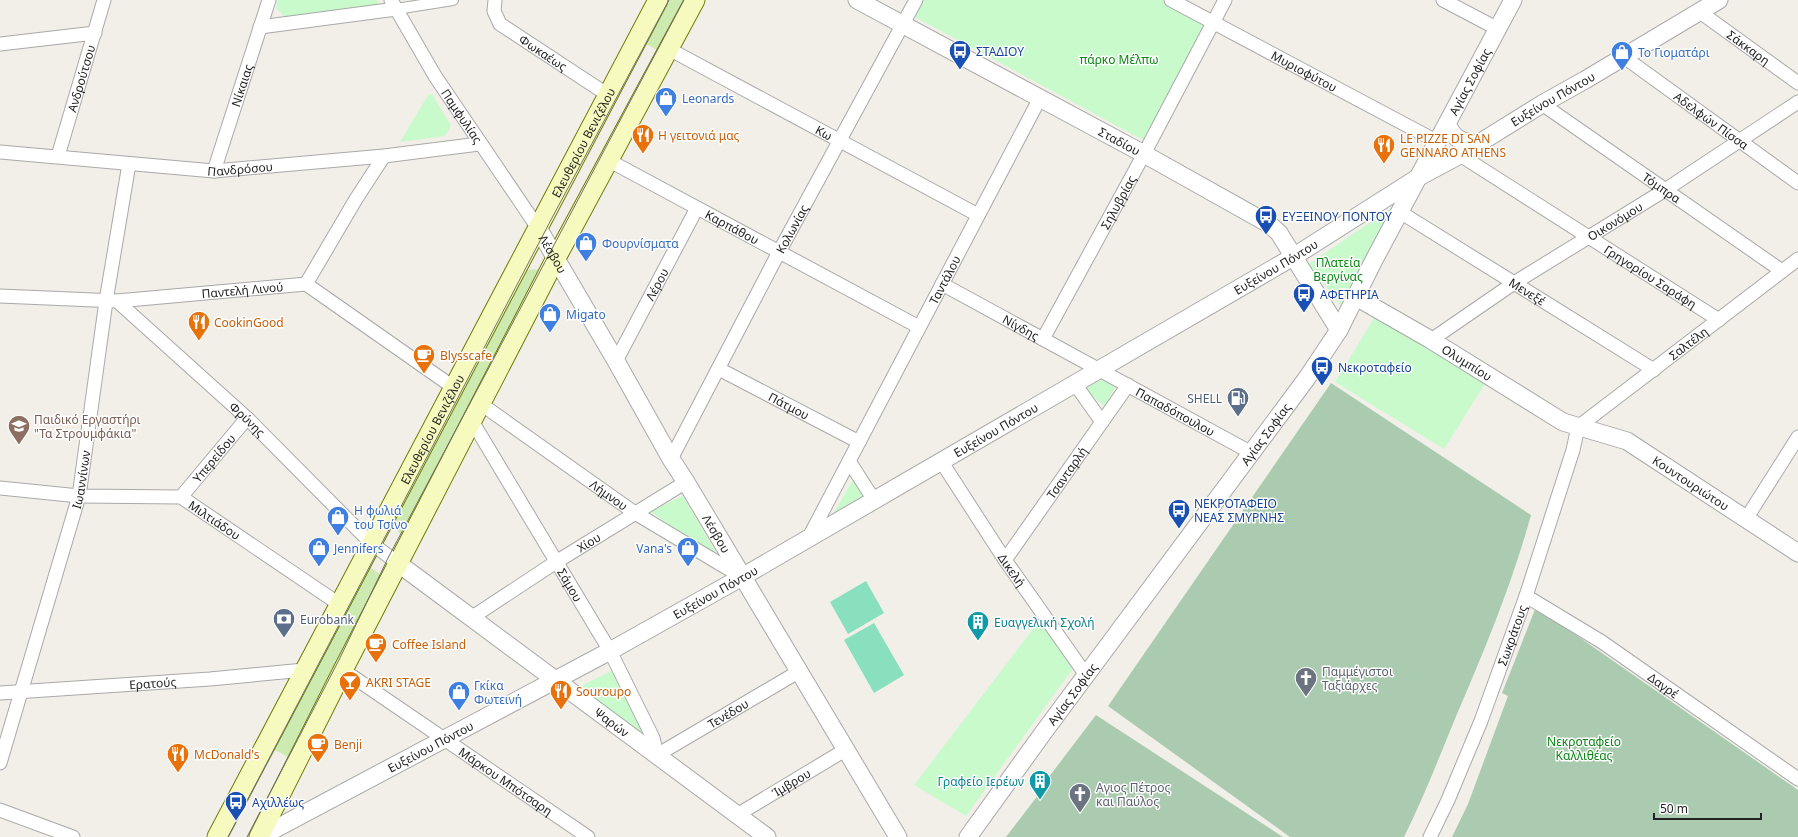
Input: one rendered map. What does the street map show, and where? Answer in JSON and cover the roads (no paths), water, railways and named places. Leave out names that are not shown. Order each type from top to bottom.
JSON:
[{"type":"main road","name":"Ελευθερίου Βενιζέλου","points":[[217,837],[658,0]]},
{"type":"main road","points":[[260,837],[344,670],[556,258],[695,0]]},
{"type":"street","name":"Ανδρούτσου","points":[[58,156],[104,0]]},
{"type":"street","name":"Νίκαιας","points":[[214,171],[269,0]]},
{"type":"street","points":[[260,27],[394,4],[453,0]]},
{"type":"street","name":"Φωκαέως","points":[[495,0],[494,11],[500,24],[608,95]]},
{"type":"street","name":"Σταδίου","points":[[857,0],[1144,154],[1269,224],[1279,233],[1339,330]]},
{"type":"street","name":"Κολωνίας","points":[[671,459],[779,252],[916,0]]},
{"type":"street","name":"Μυριοφύτου","points":[[1171,0],[1438,142]]},
{"type":"street","name":"Σηλυβρίας","points":[[1043,339],[1144,154],[1225,0]]},
{"type":"street","points":[[1443,0],[1498,29]]},
{"type":"street","name":"Αγίας Σοφίας","points":[[968,837],[1250,452],[1307,378],[1339,330],[1513,0]]},
{"type":"street","name":"Ευξείνου Πόντου","points":[[260,837],[610,651],[742,577],[1075,384],[1296,262],[1419,177],[1479,144],[1542,104],[1719,0]]},
{"type":"street","name":"Παμφυλίας","points":[[394,4],[435,76],[479,144],[538,228]]},
{"type":"street","name":"Σάκκαρη","points":[[1700,12],[1798,83]]},
{"type":"street","points":[[0,44],[95,32]]},
{"type":"street","name":"Κω","points":[[669,49],[978,215]]},
{"type":"street","name":"Αδελφών Πίσσα","points":[[1624,57],[1798,184]]},
{"type":"street","name":"Ταντάλου","points":[[808,539],[1040,98]]},
{"type":"street","name":"Οικονόμου","points":[[1431,340],[1514,283],[1665,190],[1798,102]]},
{"type":"street","name":"Τόμπρα","points":[[1542,104],[1782,271]]},
{"type":"street","points":[[1447,124],[1451,133],[1457,138],[1466,142],[1479,144]]},
{"type":"street","name":"Πανδρόσου","points":[[0,152],[214,171],[384,156],[479,144]]},
{"type":"street","name":"Γρηγορίου Σαράφη","points":[[1460,155],[1719,320]]},
{"type":"street","points":[[384,156],[356,198],[306,284],[453,387]]},
{"type":"street","name":"Καρπάθου","points":[[608,160],[919,327]]},
{"type":"street","name":"Ιωαννίνων","points":[[0,763],[79,496],[112,301],[129,164]]},
{"type":"street","name":"Λέρου","points":[[616,361],[697,208]]},
{"type":"street","name":"Μενεξέ","points":[[1400,212],[1654,370]]},
{"type":"street","name":"Λέσβου","points":[[538,228],[616,361],[671,459],[898,837]]},
{"type":"street","name":"Σαλτέλη","points":[[1578,427],[1798,259]]},
{"type":"street","name":"Παντελή Λινού","points":[[0,296],[112,301],[306,284]]},
{"type":"street","name":"Νίγδης","points":[[942,284],[1100,370]]},
{"type":"street","name":"Ολυμπίου","points":[[1356,297],[1431,340],[1563,422],[1578,427]]},
{"type":"street","name":"Φρύνης","points":[[112,301],[247,418],[371,544],[399,564]]},
{"type":"street","name":"Πάτμου","points":[[719,369],[859,442]]},
{"type":"street","name":"Παπαδόπουλου","points":[[1100,370],[1250,452]]},
{"type":"street","points":[[1075,384],[1102,422]]},
{"type":"street","name":"Τσανταρλή","points":[[1006,560],[1128,385]]},
{"type":"street","name":"Λήμνου","points":[[481,404],[635,513],[742,577]]},
{"type":"street","name":"Υπερείδου","points":[[181,496],[247,418]]},
{"type":"street","name":"Σάμου","points":[[472,421],[610,651],[653,738],[657,755]]},
{"type":"street","name":"Κουντουριώτου","points":[[1578,427],[1627,442],[1798,553]]},
{"type":"street","name":"Σωκράτους","points":[[1430,837],[1448,800],[1481,721],[1526,596],[1578,427]]},
{"type":"street","points":[[1746,519],[1798,437]]},
{"type":"street","points":[[849,461],[874,500]]},
{"type":"street","name":"Δικελή","points":[[941,461],[1006,560],[1086,675]]},
{"type":"street","name":"Χίου","points":[[471,618],[556,562],[686,482]]},
{"type":"street","name":"Μιλτιάδου","points":[[0,488],[79,496],[181,496],[339,604]]},
{"type":"street","name":"Ψαρών","points":[[399,564],[767,837]]},
{"type":"street","name":"Δαγρέ","points":[[1526,596],[1602,642],[1798,779]]},
{"type":"street","name":"Ερατούς","points":[[0,693],[210,679],[304,670]]},
{"type":"street","name":"Μάρκου Μπότσαρη","points":[[344,670],[444,740],[588,837]]},
{"type":"street","name":"Τενέδου","points":[[657,755],[798,672]]},
{"type":"street","name":"Ίμβρου","points":[[737,815],[846,750]]},
{"type":"street","points":[[0,810],[73,837]]},
{"type":"tram line","points":[[228,837],[553,216],[669,0]]},
{"type":"tram line","points":[[247,837],[339,660],[389,556],[684,0]]},
{"type":"place","name":"ΣΤΑΔΙΟΥ","points":[[960,70]]},
{"type":"place","name":"Το Γιοματάρι","points":[[1622,72]]},
{"type":"place","name":"Leonards","points":[[666,118]]},
{"type":"place","name":"Η γειτονιά μας","points":[[643,154]]},
{"type":"place","name":"LE PIZZE DI SAN GENNARO ATHENS","points":[[1384,164]]},
{"type":"place","name":"ΕΥΞΕΙΝΟΥ ΠΟΝΤΟΥ","points":[[1266,236]]},
{"type":"place","name":"Φουρνίσματα","points":[[586,262]]},
{"type":"place","name":"ΑΦΕΤΗΡΙΑ","points":[[1304,314]]},
{"type":"place","name":"Migato","points":[[550,334]]},
{"type":"place","name":"CookinGood","points":[[199,342]]},
{"type":"place","name":"Blysscafe","points":[[424,374]]},
{"type":"place","name":"Νεκροταφείο","points":[[1322,386]]},
{"type":"place","name":"SHELL","points":[[1238,418]]},
{"type":"place","name":"Παιδικό Εργαστήρι \"Τα Στρουμφάκια\"","points":[[19,446]]},
{"type":"place","name":"ΝΕΚΡΟΤΑΦΕΙΟ ΝΕΑΣ ΣΜΥΡΝΗΣ","points":[[1179,530]]},
{"type":"place","name":"Η φωλιά του Τσίνο","points":[[338,536]]},
{"type":"place","name":"Jennifers","points":[[319,568]]},
{"type":"place","name":"Vana's","points":[[688,568]]},
{"type":"place","name":"Eurobank","points":[[284,638]]},
{"type":"place","name":"Ευαγγελική Σχολή","points":[[978,642]]},
{"type":"place","name":"Coffee Island","points":[[376,664]]},
{"type":"place","name":"Παμμέγιστοι Ταξιάρχες","points":[[1306,698]]},
{"type":"place","name":"AKRI STAGE","points":[[350,702]]},
{"type":"place","name":"Souroupo","points":[[561,710]]},
{"type":"place","name":"Γκίκα Φωτεινή","points":[[459,712]]},
{"type":"place","name":"Benji","points":[[318,764]]},
{"type":"place","name":"McDonald's","points":[[178,774]]},
{"type":"place","name":"Γραφείο Ιερέων","points":[[1040,800]]},
{"type":"place","name":"Αγιος Πέτρος και Παύλος","points":[[1080,814]]},
{"type":"place","name":"Αχιλλέως","points":[[236,822]]},
{"type":"park label","name":"πάρκο Μέλπω","points":[[1119,59]]},
{"type":"park label","name":"Πλατεία Βεργίνας","points":[[1338,269]]},
{"type":"park label","name":"Νεκροταφείο Καλλιθέας","points":[[1584,748]]}]
